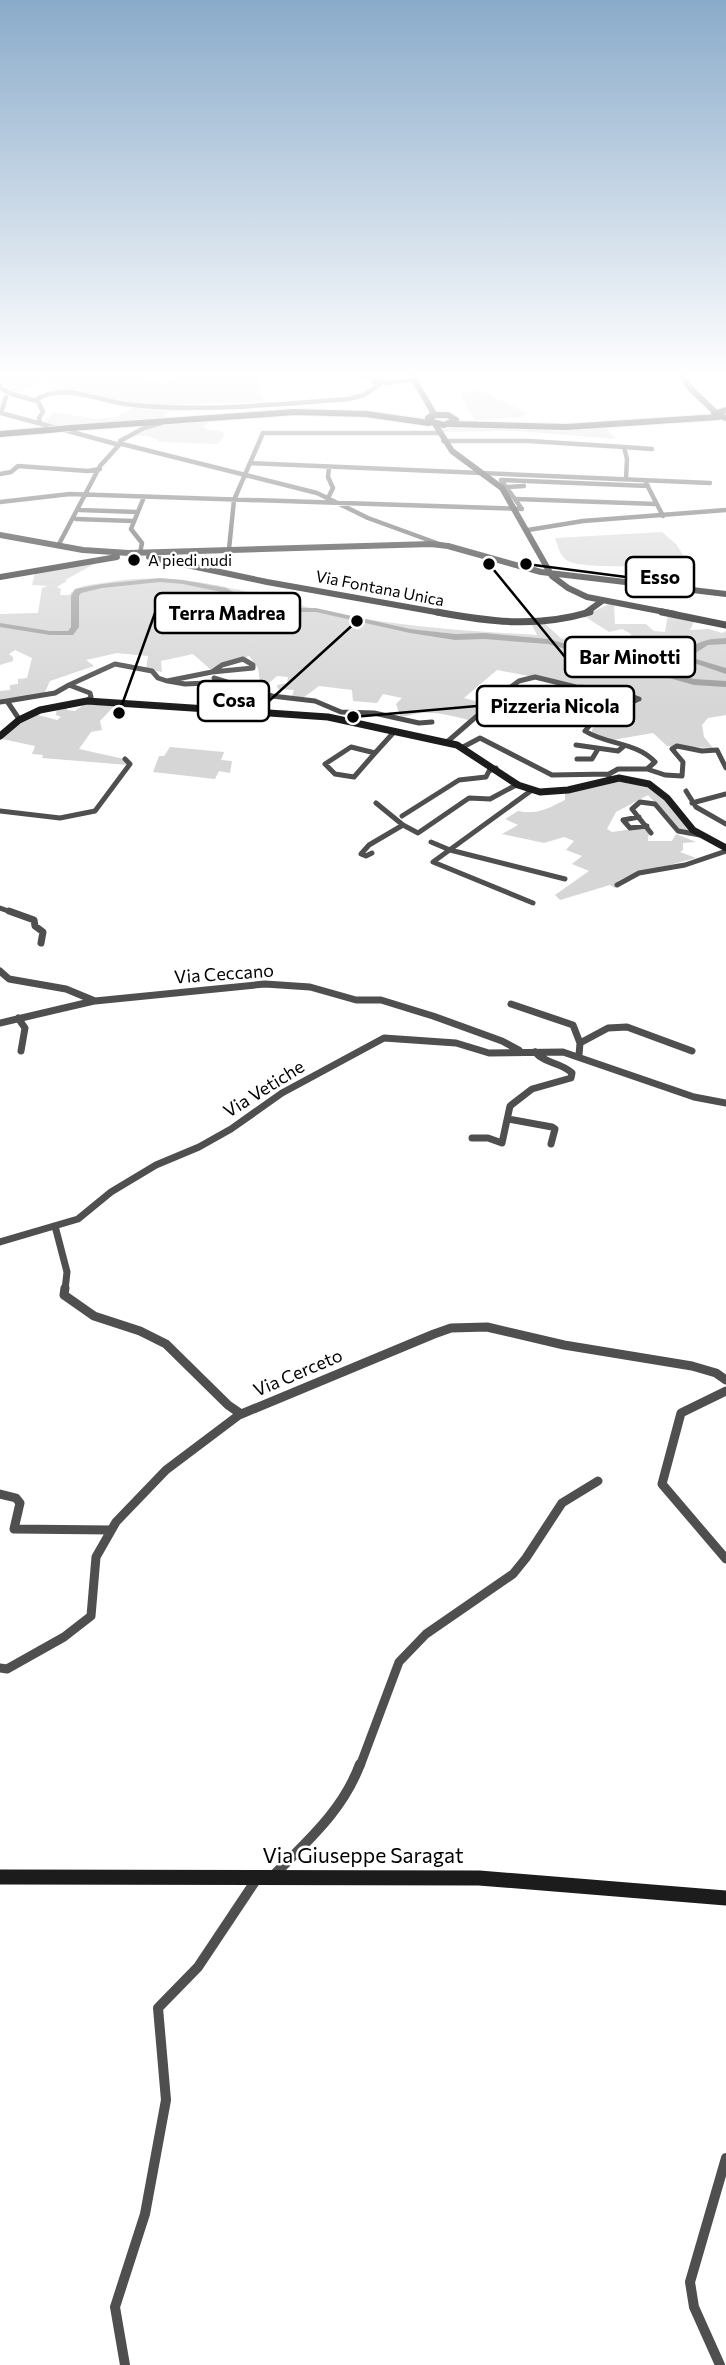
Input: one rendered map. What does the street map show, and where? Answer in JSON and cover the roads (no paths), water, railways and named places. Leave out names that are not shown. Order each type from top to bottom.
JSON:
[{"type":"main road","points":[[503,486],[515,499],[551,573],[563,585]]},
{"type":"main road","points":[[0,535],[114,556],[152,556],[229,549],[339,548],[393,543],[442,545],[516,567],[602,601],[701,617],[726,625]]},
{"type":"main road","points":[[0,577],[114,556],[136,553],[152,556]]},
{"type":"main road","name":"Via Fontana Unica","points":[[152,556],[267,582],[499,623],[542,624],[567,620],[590,612],[602,601]]},
{"type":"main road","points":[[516,567],[726,594]]},
{"type":"main road","points":[[0,736],[19,719],[54,705],[87,701],[338,715],[354,722],[463,747],[518,785],[531,790],[553,792],[609,776],[636,780],[659,789],[668,797],[687,825],[726,849]]},
{"type":"main road","name":"Via Giuseppe Saragat","points":[[0,1877],[479,1878],[726,1898]]},
{"type":"street","points":[[58,546],[76,519],[89,486]]},
{"type":"street","points":[[229,549],[234,500],[239,486]]},
{"type":"street","points":[[296,486],[328,498],[368,518],[442,545]]},
{"type":"street","points":[[328,498],[332,486]]},
{"type":"street","points":[[503,486],[515,499],[530,506],[523,486]]},
{"type":"street","points":[[648,486],[663,516]]},
{"type":"street","points":[[0,502],[44,495],[85,494],[338,504],[515,499],[527,494],[656,504]]},
{"type":"street","points":[[515,499],[527,494]]},
{"type":"street","points":[[136,553],[142,543],[131,532],[144,497]]},
{"type":"street","points":[[80,510],[137,512]]},
{"type":"street","points":[[528,530],[583,522],[726,510]]},
{"type":"street","points":[[76,519],[133,521]]},
{"type":"street","points":[[167,681],[213,675],[253,665],[243,659],[222,665],[213,675]]},
{"type":"street","points":[[0,702],[55,693],[115,664],[152,671],[158,678],[167,681],[185,684],[207,682]]},
{"type":"street","points":[[213,675],[272,696],[316,701],[338,715],[363,714],[419,723],[432,722]]},
{"type":"street","points":[[447,742],[508,688],[519,681],[535,677],[576,687],[614,689],[639,699],[587,726],[586,733],[601,741],[624,746],[653,758],[654,764],[648,769]]},
{"type":"street","points":[[69,685],[90,694],[91,697],[87,701]]},
{"type":"street","points":[[7,701],[19,719]]},
{"type":"street","points":[[354,722],[363,714]]},
{"type":"street","points":[[379,728],[387,716]]},
{"type":"street","points":[[376,753],[351,747],[326,764],[335,774],[354,777],[376,753],[395,731]]},
{"type":"street","points":[[463,747],[480,738],[562,778],[586,774],[609,776],[618,769],[648,769],[665,775],[682,776],[683,762],[672,749],[677,746],[702,751],[717,750],[726,768]]},
{"type":"street","points":[[577,759],[592,759],[601,741]]},
{"type":"street","points":[[576,746],[618,751],[624,746]]},
{"type":"street","points":[[0,811],[52,818],[96,811],[130,764],[125,759]]},
{"type":"street","points":[[402,816],[458,780],[486,777],[489,771],[496,768]]},
{"type":"street","points":[[376,803],[403,825],[418,833],[469,797],[490,799],[518,785]]},
{"type":"street","points":[[531,790],[433,862],[533,903]]},
{"type":"street","points":[[686,792],[692,803],[726,824]]},
{"type":"street","points":[[692,803],[726,794]]},
{"type":"street","points":[[651,833],[632,806],[648,801],[655,804],[677,832],[691,836],[700,835]]},
{"type":"street","points":[[639,817],[623,820],[630,828],[647,826]]},
{"type":"street","points":[[372,853],[366,856],[361,854],[369,845],[403,825]]},
{"type":"street","points":[[431,842],[450,850],[565,879]]},
{"type":"street","points":[[617,885],[632,876],[683,866],[701,856],[726,849]]},
{"type":"street","points":[[0,908],[34,920],[35,926],[43,932],[41,943]]},
{"type":"street","name":"Via Ceccano","points":[[0,971],[9,979],[66,989],[95,1001],[265,984],[310,987],[356,1000],[381,1000],[502,1041],[519,1051]]},
{"type":"street","points":[[0,1023],[95,1001]]},
{"type":"street","points":[[511,1004],[573,1025],[580,1043],[579,1055],[694,1097],[726,1103]]},
{"type":"street","points":[[18,1018],[25,1028],[21,1051]]},
{"type":"street","points":[[580,1043],[597,1038],[607,1028],[620,1026],[638,1029],[692,1051]]},
{"type":"street","name":"Via Vetiche","points":[[0,1242],[78,1219],[111,1192],[156,1166],[199,1147],[282,1093],[384,1038],[456,1043],[489,1052],[563,1052],[579,1055]]},
{"type":"street","points":[[472,1138],[488,1138],[502,1143],[510,1106],[532,1089],[571,1078],[572,1073],[568,1068],[543,1062],[535,1052]]},
{"type":"street","points":[[508,1119],[552,1127],[555,1129],[551,1144]]},
{"type":"street","points":[[55,1226],[67,1272],[64,1295],[94,1316],[141,1331],[166,1344],[228,1405],[241,1414]]},
{"type":"street","name":"Via Cerceto","points":[[0,1668],[7,1669],[64,1637],[91,1616],[96,1557],[111,1530],[140,1495],[166,1470],[241,1414],[451,1328],[487,1327],[564,1345],[692,1366],[716,1373],[726,1380]]},
{"type":"street","points":[[726,1391],[681,1413],[662,1484],[726,1559]]},
{"type":"street","points":[[125,2365],[116,2307],[145,2214],[166,2099],[158,2008],[198,1967],[265,1877],[330,1818],[352,1786],[399,1662],[412,1645],[428,1630],[512,1575],[529,1557],[558,1507],[598,1481]]},
{"type":"street","points":[[0,1494],[16,1498],[20,1503],[13,1529],[111,1530]]},
{"type":"street","points":[[720,2365],[694,2306],[690,2282],[713,2195],[726,2158]]},
{"type":"waterway","points":[[0,625],[50,633],[70,633],[75,627],[75,596],[78,591],[160,580],[223,590],[263,610],[316,610],[410,631],[455,637],[484,636],[548,642],[694,682],[726,684]]},
{"type":"waterway","points":[[726,641],[701,644],[690,654],[692,661],[726,671]]},
{"type":"place","name":"A piedi nudi","points":[[134,560]]},
{"type":"place","name":"Bar Minotti","points":[[489,564]]},
{"type":"place","name":"Esso","points":[[526,564]]},
{"type":"place","name":"Cosa","points":[[357,621]]},
{"type":"place","name":"Terra Madrea","points":[[119,713]]},
{"type":"place","name":"Pizzeria Nicola","points":[[353,717]]}]
